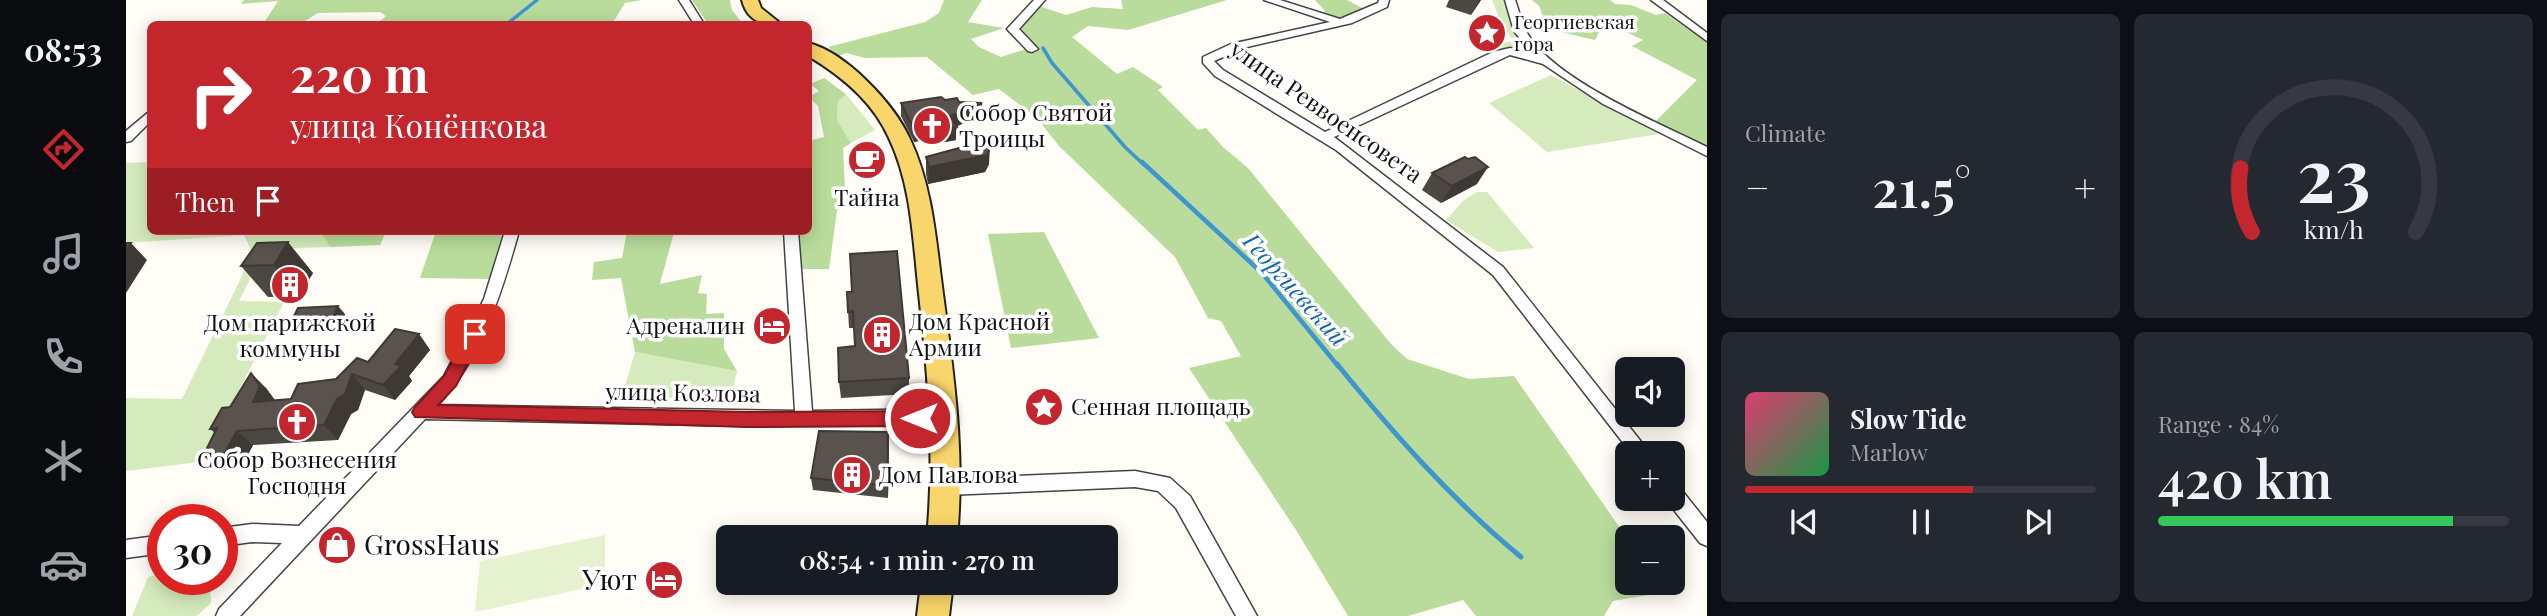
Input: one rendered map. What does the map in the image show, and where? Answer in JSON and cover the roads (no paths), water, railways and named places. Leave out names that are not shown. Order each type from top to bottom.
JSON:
[{"type":"main road","points":[[750,0],[753,10],[768,21]]},
{"type":"main road","points":[[812,51],[852,76],[864,88],[887,116],[903,148],[922,224],[944,416],[947,487],[943,525]]},
{"type":"main road","points":[[933,616],[936,595]]},
{"type":"street","points":[[684,0],[697,21]]},
{"type":"street","points":[[1032,49],[1016,35],[1014,27],[1040,0]]},
{"type":"street","points":[[1269,0],[1338,21],[1370,12],[1382,5],[1384,0]]},
{"type":"street","points":[[1510,0],[1520,32],[1546,62]]},
{"type":"street","points":[[1656,0],[1707,38]]},
{"type":"street","name":"улица Реввоенсовета","points":[[1338,21],[1222,50],[1207,60],[1219,73],[1324,137],[1426,212],[1498,271],[1632,441]]},
{"type":"street","points":[[1324,137],[1497,54],[1510,51],[1546,62],[1593,92],[1707,152]]},
{"type":"street","points":[[126,138],[147,118]]},
{"type":"street","points":[[226,616],[450,381],[487,311],[511,235]]},
{"type":"street","points":[[791,235],[804,408],[802,419]]},
{"type":"street","name":"улица Козлова","points":[[421,412],[802,419],[944,416]]},
{"type":"street","points":[[947,487],[1135,479],[1163,484],[1183,502],[1247,616]]},
{"type":"street","points":[[1685,509],[1707,537]]},
{"type":"street","points":[[238,535],[303,535]]},
{"type":"street","points":[[126,550],[147,547]]},
{"type":"waterway","points":[[511,21],[537,0]]},
{"type":"waterway","name":"Георгиевский","points":[[1043,48],[1052,63],[1143,164]]},
{"type":"waterway","name":"Георгиевский","points":[[1142,162],[1262,273],[1338,366]]},
{"type":"waterway","name":"Георгиевский","points":[[1337,364],[1424,465],[1521,557]]},
{"type":"place","name":"Георгиевская гора","points":[[1487,33]]},
{"type":"place","name":"Собор Святой Троицы","points":[[932,126]]},
{"type":"place","name":"Тайна","points":[[867,160]]},
{"type":"place","name":"Дом парижской коммуны","points":[[290,285]]},
{"type":"place","name":"Адреналин","points":[[772,326]]},
{"type":"place","name":"Дом Красной Армии","points":[[882,335]]},
{"type":"place","name":"Сенная площадь","points":[[1044,407]]},
{"type":"place","name":"Собор Вознесения Господня","points":[[297,422]]},
{"type":"place","name":"Дом Павлова","points":[[852,475]]},
{"type":"place","name":"GrossHaus","points":[[337,545]]},
{"type":"place","name":"Уют","points":[[664,580]]}]
